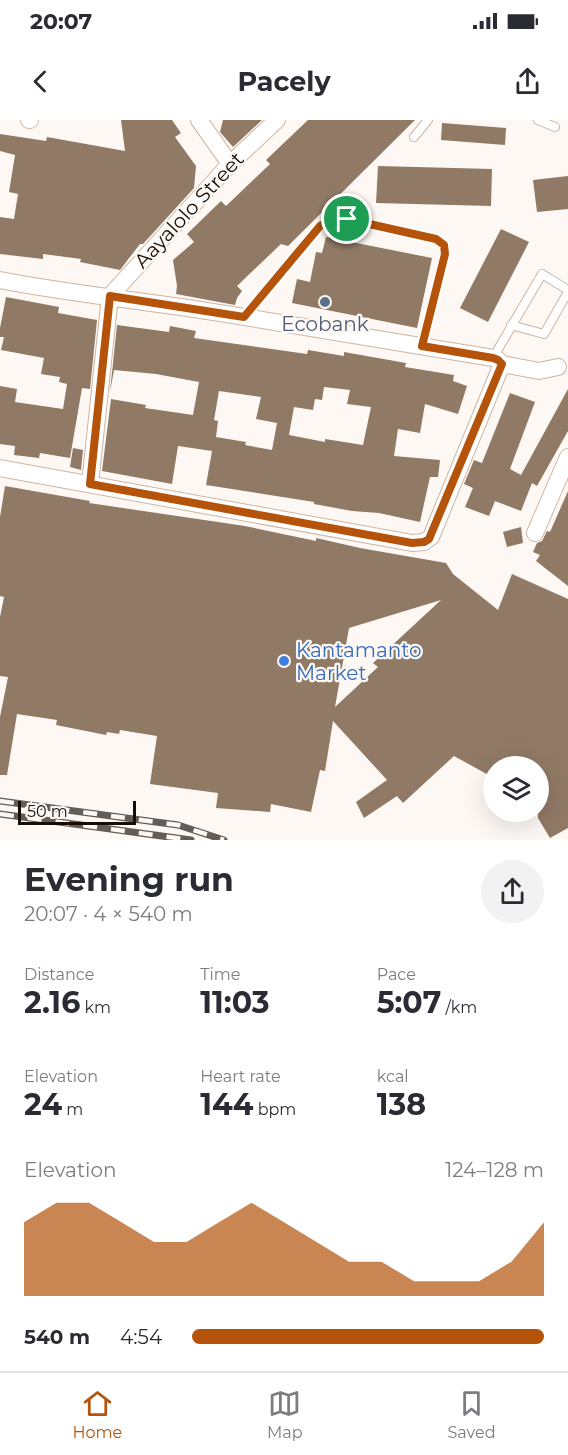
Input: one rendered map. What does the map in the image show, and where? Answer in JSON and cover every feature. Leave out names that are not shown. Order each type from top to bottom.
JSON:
[{"type":"street","points":[[199,120],[230,164]]},
{"type":"street","name":"Aayalolo Street","points":[[110,296],[230,164],[277,120]]},
{"type":"street","points":[[0,279],[55,291],[110,296],[422,346],[539,371],[558,367]]},
{"type":"street","points":[[90,484],[110,296]]},
{"type":"street","points":[[0,468],[401,541],[424,542],[431,537],[498,361]]},
{"type":"street","points":[[535,533],[568,457]]},
{"type":"lane","points":[[414,137],[428,120]]},
{"type":"lane","points":[[538,120],[555,127]]},
{"type":"lane","points":[[244,317],[320,226],[332,219],[347,219],[436,239],[444,245],[445,254],[422,346]]},
{"type":"lane","points":[[498,361],[511,325],[542,274],[568,291],[544,334],[511,325]]},
{"type":"building","points":[[121,120],[172,120],[181,133],[175,137],[196,166],[194,188],[143,244],[140,244],[120,270],[80,262],[81,259],[43,254],[43,259],[0,254],[0,217],[14,219],[18,194],[9,192],[15,155],[0,151],[0,134],[46,141],[47,137],[125,151]]},
{"type":"building","points":[[223,120],[262,120],[233,147],[220,132]]},
{"type":"building","points":[[308,120],[415,120],[288,246],[281,244],[237,286],[242,291],[235,305],[176,294],[173,260],[194,242],[187,234],[221,201],[226,206],[270,164],[266,160]]},
{"type":"building","points":[[442,123],[506,128],[505,145],[441,140]]},
{"type":"building","points":[[378,166],[492,169],[491,206],[376,203]]},
{"type":"building","points":[[568,176],[568,209],[537,212],[533,180]]},
{"type":"building","points":[[501,229],[529,242],[488,322],[460,308]]},
{"type":"building","points":[[326,237],[432,258],[417,328],[292,303],[297,279],[310,282],[316,252],[322,253]]},
{"type":"building","points":[[6,297],[59,307],[58,313],[97,320],[90,389],[82,388],[70,458],[40,453],[39,458],[14,455],[15,446],[0,444],[0,386],[17,389],[15,402],[63,409],[67,384],[59,382],[60,377],[41,374],[44,358],[1,350],[4,337],[0,337],[0,328]]},
{"type":"building","points":[[117,325],[169,332],[170,326],[196,331],[194,338],[307,354],[308,350],[344,356],[344,352],[406,363],[405,367],[454,375],[453,381],[467,386],[458,414],[425,404],[420,433],[398,429],[394,456],[440,460],[438,477],[430,477],[420,522],[379,513],[352,511],[314,504],[314,502],[206,485],[212,451],[178,446],[172,484],[102,471],[111,399],[146,405],[145,408],[193,415],[199,382],[156,374],[114,370],[110,392]],"holes":[[[324,387],[350,390],[347,404],[371,407],[363,445],[325,439],[325,442],[289,435],[294,407],[313,410],[315,399],[322,400]],[[219,391],[261,397],[256,419],[277,423],[272,450],[245,445],[246,442],[216,437],[218,421],[214,420]]]},
{"type":"building","points":[[568,389],[568,431],[537,486],[532,483],[521,511],[495,501],[489,516],[465,507],[473,488],[464,484],[474,460],[482,463],[510,393],[535,402],[510,469],[521,475]]},
{"type":"building","points":[[73,448],[83,450],[81,470],[70,467]]},
{"type":"building","name":"Kantamanto Market","points":[[5,486],[90,501],[89,503],[245,526],[316,541],[316,538],[446,563],[453,574],[498,610],[512,574],[568,599],[568,828],[550,838],[540,822],[549,822],[549,756],[483,756],[483,772],[454,756],[403,803],[397,796],[364,818],[356,802],[387,780],[333,721],[325,771],[320,770],[311,812],[271,804],[270,812],[216,808],[218,793],[150,784],[157,736],[120,730],[119,734],[107,732],[106,735],[56,725],[57,720],[17,714],[7,775],[0,775],[0,717],[8,677],[0,676],[0,617],[4,597],[0,596],[0,517]],"holes":[[[441,600],[373,663],[378,667],[335,707],[349,628]]]},
{"type":"building","points":[[568,491],[568,586],[536,561],[540,555],[533,552],[547,531],[550,532]]},
{"type":"building","points":[[521,527],[523,543],[507,547],[503,532]]},
{"type":"railway","points":[[0,801],[178,825],[224,840]]},
{"type":"railway","points":[[0,814],[191,840]]},
{"type":"place","name":"Ecobank","points":[[325,302]]},
{"type":"place","name":"Kantamanto Market","points":[[284,661]]},
{"type":"route","points":[[332,219],[347,219],[436,239],[444,245],[445,254],[422,346],[493,358],[502,364],[431,537],[424,542],[412,543],[90,484],[110,296],[244,317],[320,226],[332,219]]}]
